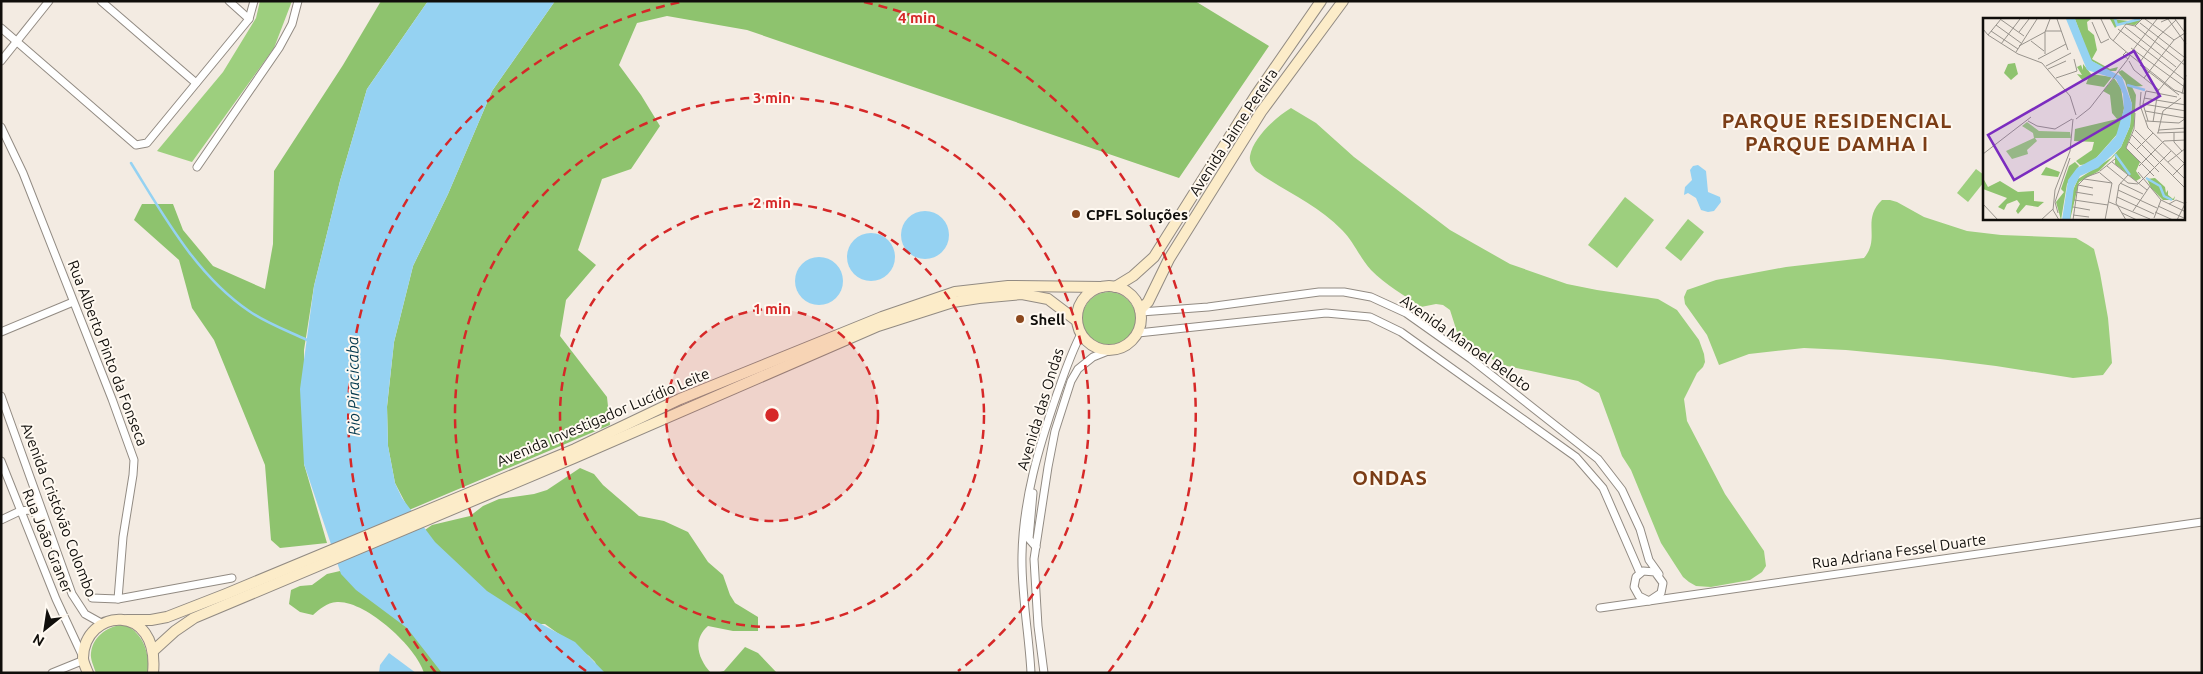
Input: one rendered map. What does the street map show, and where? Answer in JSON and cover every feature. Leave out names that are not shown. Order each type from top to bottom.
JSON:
[{"type":"main road","name":"Avenida Jaime Pereira","points":[[1116,287],[1133,276],[1154,257],[1256,95],[1321,1]]},
{"type":"main road","name":"Avenida Jaime Pereira","points":[[1140,311],[1148,302],[1169,259],[1261,112],[1343,1]]},
{"type":"main road","name":"Avenida Investigador Lucídio Leite","points":[[153,651],[175,631],[194,618],[321,560],[575,449],[680,399],[882,317],[955,292],[1008,286],[1102,287]]},
{"type":"main road","points":[[1102,287],[1116,287],[1131,295],[1140,311],[1138,333],[1131,342],[1120,349],[1108,351],[1092,346],[1081,334],[1077,321],[1080,303],[1093,290],[1102,287]]},
{"type":"main road","name":"Avenida Investigador Lucídio Leite","points":[[428,513],[574,458],[878,326],[932,308],[979,298],[1022,294],[1048,300],[1077,321]]},
{"type":"main road","name":"Avenida Investigador Lucídio Leite","points":[[103,624],[111,620],[151,620],[167,617],[321,560]]},
{"type":"main road","points":[[127,620],[143,631],[150,642],[153,651],[153,673]]},
{"type":"main road","points":[[88,673],[83,659],[90,636],[103,624]]},
{"type":"street","points":[[1,60],[48,1]]},
{"type":"street","points":[[101,1],[196,83]]},
{"type":"street","points":[[229,1],[249,19]]},
{"type":"street","points":[[1,28],[136,145],[147,143],[249,19],[254,1]]},
{"type":"street","points":[[198,167],[279,48],[292,24],[298,1]]},
{"type":"street","name":"Rua Alberto Pinto da Fonseca","points":[[1,127],[23,173],[134,460],[123,537],[118,599]]},
{"type":"street","name":"Avenida Manoel Beloto","points":[[1140,311],[1208,307],[1319,292],[1344,292],[1372,297],[1406,313],[1478,365],[1598,459],[1622,490],[1640,529],[1650,560],[1659,574]]},
{"type":"street","points":[[1,332],[73,302]]},
{"type":"street","name":"Avenida Manoel Beloto","points":[[1138,333],[1326,312],[1355,314],[1383,322],[1418,342],[1500,405],[1576,457],[1604,488],[1640,573]]},
{"type":"street","name":"Avenida das Ondas","points":[[1031,673],[1023,594],[1022,556],[1031,483],[1044,433],[1073,348],[1081,334]]},
{"type":"street","name":"Avenida das Ondas","points":[[1044,673],[1035,587],[1036,547],[1055,431],[1071,381],[1078,369],[1093,357],[1108,351]]},
{"type":"street","name":"Avenida Cristóvão Colombo","points":[[1,396],[78,606],[85,614],[103,624]]},
{"type":"street","name":"Rua João Graner","points":[[1,461],[56,599],[83,659]]},
{"type":"street","points":[[1031,483],[1033,495],[1029,539],[1036,547]]},
{"type":"street","points":[[1,520],[20,512],[34,512],[55,544]]},
{"type":"street","name":"Rua Adriana Fessel Duarte","points":[[1600,608],[2202,522]]},
{"type":"street","points":[[1651,571],[1659,574],[1663,588],[1658,596],[1649,601],[1636,592],[1634,582],[1640,573],[1651,571]]},
{"type":"street","points":[[92,598],[118,599],[232,578]]},
{"type":"street","points":[[52,673],[83,659]]},
{"type":"green space","points":[[260,1],[292,1],[274,48],[192,162],[157,151],[223,72],[256,18]]},
{"type":"green space","points":[[381,1],[428,1],[367,89],[340,181],[314,286],[304,350],[304,464],[327,543],[280,548],[271,540],[265,465],[214,340],[192,308],[179,260],[134,220],[142,204],[173,204],[183,230],[213,266],[265,289],[273,244],[274,171],[343,65]]},
{"type":"green space","points":[[555,1],[1195,1],[1269,46],[1179,178],[747,30],[667,16],[637,23],[619,65],[641,95],[660,126],[631,169],[602,179],[578,250],[596,265],[566,300],[560,336],[607,397],[610,425],[409,510],[395,483],[388,446],[387,407],[394,342],[413,266],[448,194],[492,91]]},
{"type":"green space","points":[[1291,108],[1316,123],[1354,157],[1450,230],[1510,264],[1567,284],[1658,299],[1677,310],[1699,340],[1705,362],[1697,373],[1684,399],[1687,421],[1725,494],[1764,551],[1766,566],[1762,572],[1750,580],[1711,587],[1696,586],[1689,582],[1683,577],[1661,543],[1631,470],[1622,456],[1599,393],[1578,381],[1507,366],[1495,361],[1467,343],[1457,332],[1450,310],[1443,305],[1436,304],[1421,307],[1389,285],[1371,270],[1354,245],[1332,221],[1311,205],[1256,171],[1250,158],[1252,149],[1260,135],[1272,122]]},
{"type":"green space","points":[[1976,169],[1983,174],[1983,183],[1968,202],[1957,193]]},
{"type":"green space","points":[[1625,197],[1654,220],[1617,268],[1588,245]]},
{"type":"green space","points":[[1882,200],[1897,202],[1924,217],[1967,231],[2001,235],[2076,238],[2094,249],[2108,318],[2112,363],[2103,375],[2073,378],[1940,359],[1804,348],[1749,354],[1719,365],[1707,335],[1685,304],[1684,297],[1687,290],[1716,280],[1786,267],[1864,258],[1869,251],[1871,243],[1873,215],[1876,207]]},
{"type":"green space","points":[[1688,219],[1704,232],[1681,261],[1665,248]]},
{"type":"green space","points":[[1109,292],[1119,294],[1128,300],[1134,309],[1136,319],[1134,329],[1128,338],[1119,344],[1109,346],[1099,344],[1090,338],[1084,329],[1082,319],[1084,309],[1090,300],[1099,294]]},
{"type":"green space","points":[[580,468],[594,474],[603,485],[639,516],[664,521],[688,532],[708,562],[723,575],[735,603],[758,617],[758,631],[733,631],[708,626],[703,631],[698,643],[700,656],[711,673],[599,673],[595,662],[589,656],[545,624],[537,624],[502,608],[422,532],[432,525],[470,516],[483,506],[499,499],[534,494],[547,490]]},
{"type":"green space","points":[[340,571],[466,673],[424,673],[411,651],[388,627],[375,617],[348,603],[337,602],[330,604],[313,615],[300,612],[289,604],[291,590],[300,586],[312,585],[327,574]]},
{"type":"green space","points":[[125,624],[137,634],[144,645],[148,658],[149,673],[96,673],[91,655],[95,641],[98,636],[108,629]]},
{"type":"green space","points":[[745,647],[758,653],[777,673],[716,673],[724,671]]},
{"type":"water","name":"Rio Piracicaba","points":[[428,1],[555,1],[492,91],[448,194],[413,266],[394,342],[387,406],[388,446],[395,483],[402,498],[435,542],[487,591],[526,616],[575,642],[605,673],[442,673],[407,628],[356,590],[341,574],[304,464],[300,389],[314,286],[340,181],[367,89]]},
{"type":"water","points":[[1698,165],[1706,171],[1708,192],[1720,197],[1721,202],[1714,211],[1701,210],[1696,198],[1688,193],[1684,195],[1685,187],[1692,180],[1690,170],[1693,166]]},
{"type":"water","points":[[925,211],[934,213],[942,218],[947,226],[949,235],[947,244],[942,252],[934,257],[925,259],[916,257],[908,252],[903,244],[901,235],[903,226],[908,218],[916,213]]},
{"type":"water","points":[[871,233],[880,235],[888,240],[893,248],[895,257],[893,266],[888,274],[880,279],[871,281],[862,279],[854,274],[849,266],[847,257],[849,248],[854,240],[862,235]]},
{"type":"water","points":[[819,257],[828,259],[836,264],[841,272],[843,281],[841,290],[836,298],[828,303],[819,305],[810,303],[802,298],[797,290],[795,281],[797,272],[802,264],[810,259]]},
{"type":"water","points":[[389,653],[416,673],[379,673],[380,665]]},
{"type":"waterway","points":[[131,163],[182,243],[213,280],[249,311],[307,340]]},
{"type":"place","name":"CPFL Soluções","points":[[1076,214]]},
{"type":"place","name":"Shell","points":[[1020,319]]},
{"type":"district","name":"PARQUE RESIDENCIAL PARQUE DAMHA I","points":[[1837,132]]},
{"type":"district","name":"ONDAS","points":[[1390,477]]}]
